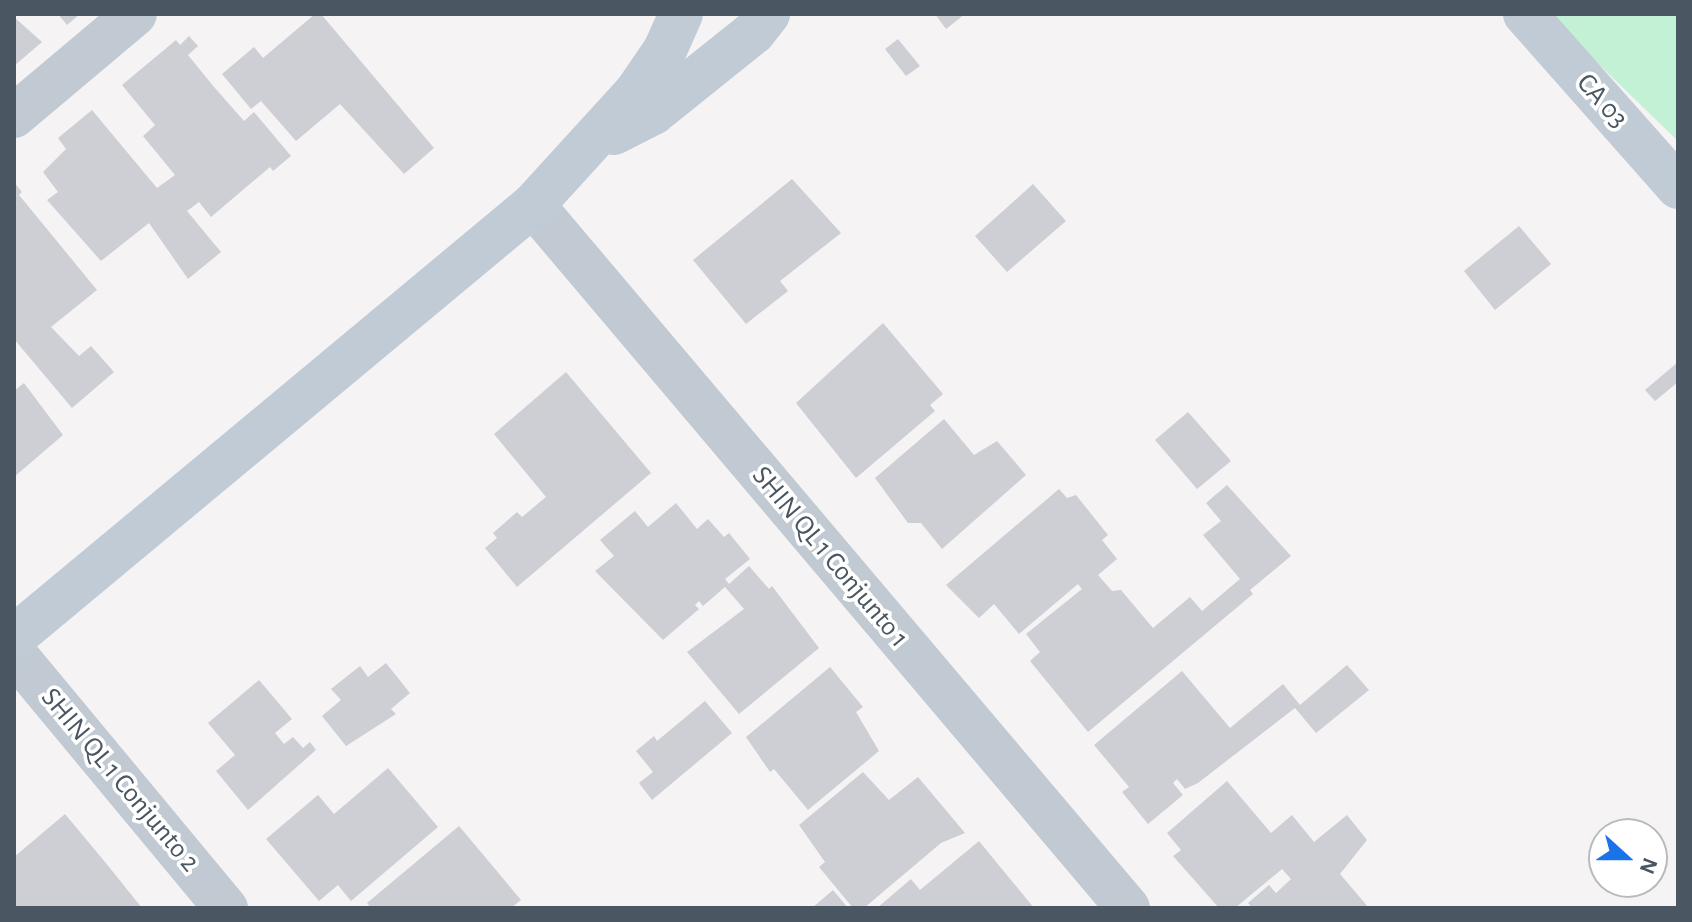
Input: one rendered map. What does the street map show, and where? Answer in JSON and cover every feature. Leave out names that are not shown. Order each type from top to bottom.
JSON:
[{"type":"street","points":[[14,116],[135,14]]},
{"type":"street","points":[[14,637],[533,205],[594,144],[665,50],[681,14]]},
{"type":"street","points":[[594,144],[653,113],[754,32],[768,14]]},
{"type":"street","name":"CA 03","points":[[1525,14],[1678,187]]},
{"type":"street","name":"SHIN QL 1 Conjunto 1","points":[[533,205],[1128,908]]},
{"type":"street","name":"SHIN QL 1 Conjunto 2","points":[[14,653],[226,908]]},
{"type":"green space","points":[[1547,14],[1678,14],[1678,141]]},
{"type":"building","points":[[58,14],[80,14],[67,25]]},
{"type":"building","points":[[315,14],[321,14],[434,148],[404,174],[340,104],[296,141],[261,101],[251,109],[222,74],[254,47],[263,58]]},
{"type":"building","points":[[935,14],[965,14],[946,29]]},
{"type":"building","points":[[14,17],[42,42],[14,66]]},
{"type":"building","points":[[189,36],[198,46],[188,55],[214,87],[244,121],[254,112],[291,156],[273,171],[270,167],[211,217],[199,202],[187,211],[221,252],[188,279],[149,223],[101,261],[47,200],[58,192],[43,172],[66,149],[58,138],[92,110],[157,188],[175,175],[143,136],[155,125],[122,85],[176,40],[180,45]]},
{"type":"building","points":[[898,39],[920,66],[906,76],[885,49]]},
{"type":"building","points":[[792,179],[841,233],[780,281],[788,291],[746,324],[693,260]]},
{"type":"building","points":[[14,182],[22,192],[19,195],[97,290],[51,327],[79,356],[91,346],[114,372],[72,408],[14,339]]},
{"type":"building","points":[[1033,184],[1066,221],[1007,272],[975,236]]},
{"type":"building","points":[[1519,226],[1551,264],[1495,310],[1464,271]]},
{"type":"building","points":[[883,323],[943,394],[930,405],[935,411],[856,478],[796,403]]},
{"type":"building","points":[[1678,362],[1678,382],[1655,401],[1645,390]]},
{"type":"building","points":[[566,372],[651,473],[517,587],[485,548],[497,538],[493,533],[517,512],[522,517],[546,497],[494,434]]},
{"type":"building","points":[[24,383],[63,435],[14,477],[14,391]]},
{"type":"building","points":[[1188,412],[1231,461],[1197,489],[1155,440]]},
{"type":"building","points":[[944,419],[974,455],[997,441],[1026,475],[942,549],[921,523],[908,523],[875,478]]},
{"type":"building","points":[[1227,485],[1291,556],[1250,590],[1253,594],[1088,732],[1030,661],[1040,652],[1026,634],[1082,589],[1078,584],[1019,634],[994,604],[979,618],[946,585],[1059,489],[1067,498],[1076,495],[1108,535],[1102,540],[1117,559],[1098,575],[1112,591],[1121,590],[1153,628],[1190,597],[1202,611],[1240,579],[1203,535],[1221,521],[1206,503]]},
{"type":"building","points":[[676,503],[697,529],[708,519],[724,537],[729,533],[750,559],[725,579],[729,584],[749,566],[769,589],[772,586],[819,648],[739,714],[687,652],[744,609],[725,587],[703,606],[699,601],[695,605],[699,609],[663,640],[595,571],[614,556],[600,540],[635,511],[648,527]]},
{"type":"building","points":[[386,663],[410,693],[391,709],[396,714],[346,746],[322,716],[341,700],[331,689],[360,666],[368,677]]},
{"type":"building","points":[[1347,665],[1369,690],[1316,733],[1295,708],[1198,783],[1185,789],[1177,779],[1173,783],[1183,795],[1148,824],[1122,792],[1129,787],[1094,745],[1182,671],[1230,728],[1283,684],[1300,705]]},
{"type":"building","points":[[830,667],[863,707],[856,712],[879,751],[808,810],[774,769],[770,772],[746,737]]},
{"type":"building","points":[[259,680],[292,719],[275,733],[284,744],[293,737],[303,748],[310,742],[316,750],[248,810],[216,771],[235,755],[208,723]]},
{"type":"building","points":[[705,701],[732,733],[652,800],[639,783],[653,772],[636,751],[654,736],[657,741]]},
{"type":"building","points":[[388,768],[438,827],[351,901],[338,885],[319,901],[266,839],[318,795],[334,814]]},
{"type":"building","points":[[863,772],[889,800],[918,777],[965,833],[941,843],[864,908],[853,908],[819,867],[825,862],[799,825]]},
{"type":"building","points":[[1227,781],[1271,833],[1292,815],[1314,842],[1347,815],[1367,840],[1340,874],[1369,908],[1252,908],[1248,903],[1269,885],[1276,893],[1291,879],[1282,869],[1235,908],[1219,908],[1173,856],[1181,850],[1167,833]]},
{"type":"building","points":[[65,814],[142,908],[14,908],[14,857]]},
{"type":"building","points":[[459,826],[521,900],[511,908],[371,908],[367,903]]},
{"type":"building","points":[[979,841],[1034,908],[877,908],[911,879],[920,890]]},
{"type":"building","points":[[833,890],[848,908],[812,908]]}]
